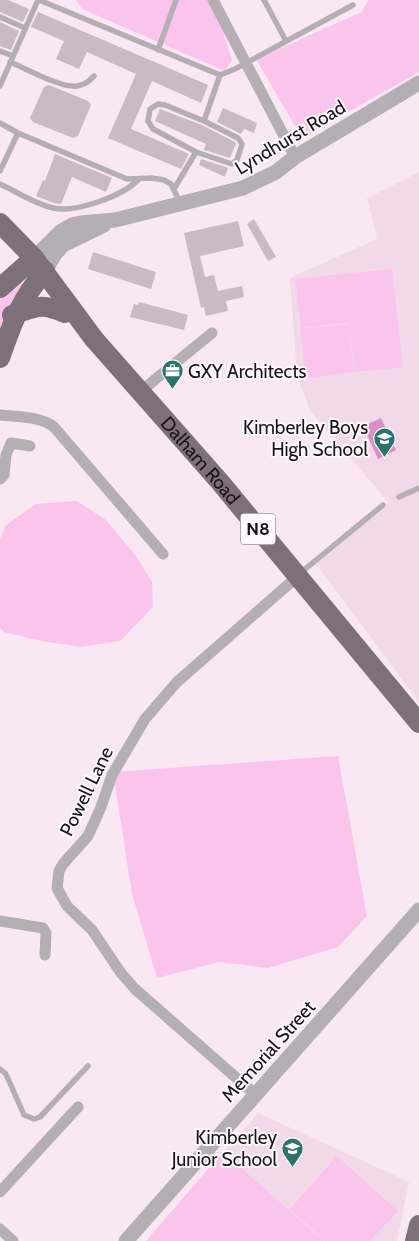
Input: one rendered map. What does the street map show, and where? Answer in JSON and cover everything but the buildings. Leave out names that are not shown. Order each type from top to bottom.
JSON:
[{"type":"highway","name":"N8","points":[[0,223],[35,270]]},
{"type":"highway","name":"N8","points":[[0,242],[35,270]]},
{"type":"highway","points":[[0,288],[35,270]]},
{"type":"highway","points":[[0,358],[8,315],[35,270]]},
{"type":"highway","name":"Dalham Road","points":[[35,270],[65,312],[94,338]]},
{"type":"highway","name":"Dalham Road","points":[[35,270],[220,482],[419,723]]},
{"type":"highway","points":[[8,315],[38,306],[49,306],[65,312]]},
{"type":"highway","points":[[415,1241],[419,1225]]},
{"type":"street","points":[[213,0],[295,157]]},
{"type":"street","name":"Lyndhurst Road","points":[[35,270],[60,232],[72,225],[115,220],[244,188],[276,172],[295,157],[419,83]]},
{"type":"street","points":[[141,391],[212,333]]},
{"type":"street","points":[[0,415],[37,420],[54,427],[163,554]]},
{"type":"street","points":[[0,479],[4,475],[6,455],[11,443],[30,446]]},
{"type":"street","name":"Powell Lane","points":[[256,1094],[135,989],[121,973],[92,930],[67,906],[58,888],[57,880],[59,871],[88,836],[116,766],[150,713],[177,682],[298,576]]},
{"type":"street","name":"Memorial Street","points":[[126,1241],[419,910]]},
{"type":"street","points":[[0,921],[44,928],[46,933],[45,955]]},
{"type":"street","points":[[0,1192],[78,1106]]},
{"type":"street","points":[[0,1229],[13,1241]]},
{"type":"lane","points":[[0,83],[38,0],[220,75],[235,69],[246,61],[353,5]]},
{"type":"lane","points":[[158,50],[176,0]]},
{"type":"lane","points":[[264,0],[286,41]]},
{"type":"lane","points":[[0,17],[25,28]]},
{"type":"lane","points":[[0,51],[11,59],[67,86],[81,86],[94,76]]},
{"type":"lane","points":[[204,121],[220,75]]},
{"type":"lane","points":[[158,104],[204,121],[238,138],[242,144],[237,160],[232,164],[221,162],[196,152],[152,129],[149,126],[148,117],[150,109],[158,104]]},
{"type":"lane","points":[[0,124],[127,179],[152,178],[164,180],[174,189],[181,205]]},
{"type":"lane","points":[[0,171],[18,133]]},
{"type":"lane","points":[[174,189],[196,152]]},
{"type":"lane","points":[[0,184],[42,204],[62,209],[108,199],[127,189],[139,179]]},
{"type":"lane","points":[[399,498],[419,488]]},
{"type":"lane","points":[[298,576],[383,505]]},
{"type":"lane","points":[[0,1069],[6,1074],[24,1115],[34,1119],[40,1117],[88,1066]]},
{"type":"shaded area","points":[[76,0],[213,0],[232,60],[225,71],[82,9]]},
{"type":"shaded area","points":[[368,0],[419,0],[419,72],[302,138],[256,59],[362,12]]},
{"type":"shaded area","name":"Kimberley Boys High School","points":[[419,172],[419,702],[316,564],[389,503],[310,411],[297,374],[290,278],[377,239],[367,198]]},
{"type":"shaded area","points":[[392,269],[403,367],[355,372],[349,323],[301,328],[295,279]]},
{"type":"shaded area","points":[[21,280],[24,287],[0,345],[0,293]]},
{"type":"shaded area","points":[[349,324],[354,372],[306,378],[300,329]]},
{"type":"shaded area","points":[[381,418],[396,450],[378,459],[363,426]]},
{"type":"shaded area","points":[[77,501],[106,520],[136,556],[152,582],[153,607],[120,641],[81,647],[42,641],[4,632],[0,627],[0,539],[6,525],[36,504]]},
{"type":"shaded area","points":[[338,756],[367,916],[338,947],[268,968],[219,962],[157,978],[132,894],[113,772]]},
{"type":"shaded area","name":"Kimberley Junior School","points":[[258,1113],[409,1182],[397,1241],[146,1241]]},
{"type":"shaded area","points":[[223,1152],[324,1241],[146,1241]]},
{"type":"shaded area","points":[[337,1156],[398,1211],[370,1241],[325,1241],[290,1209]]},
{"type":"place","name":"GXY Architects","points":[[172,390]]},
{"type":"place","name":"Kimberley Boys High School","points":[[384,457]]},
{"type":"place","name":"Kimberley Junior School","points":[[293,1167]]}]
